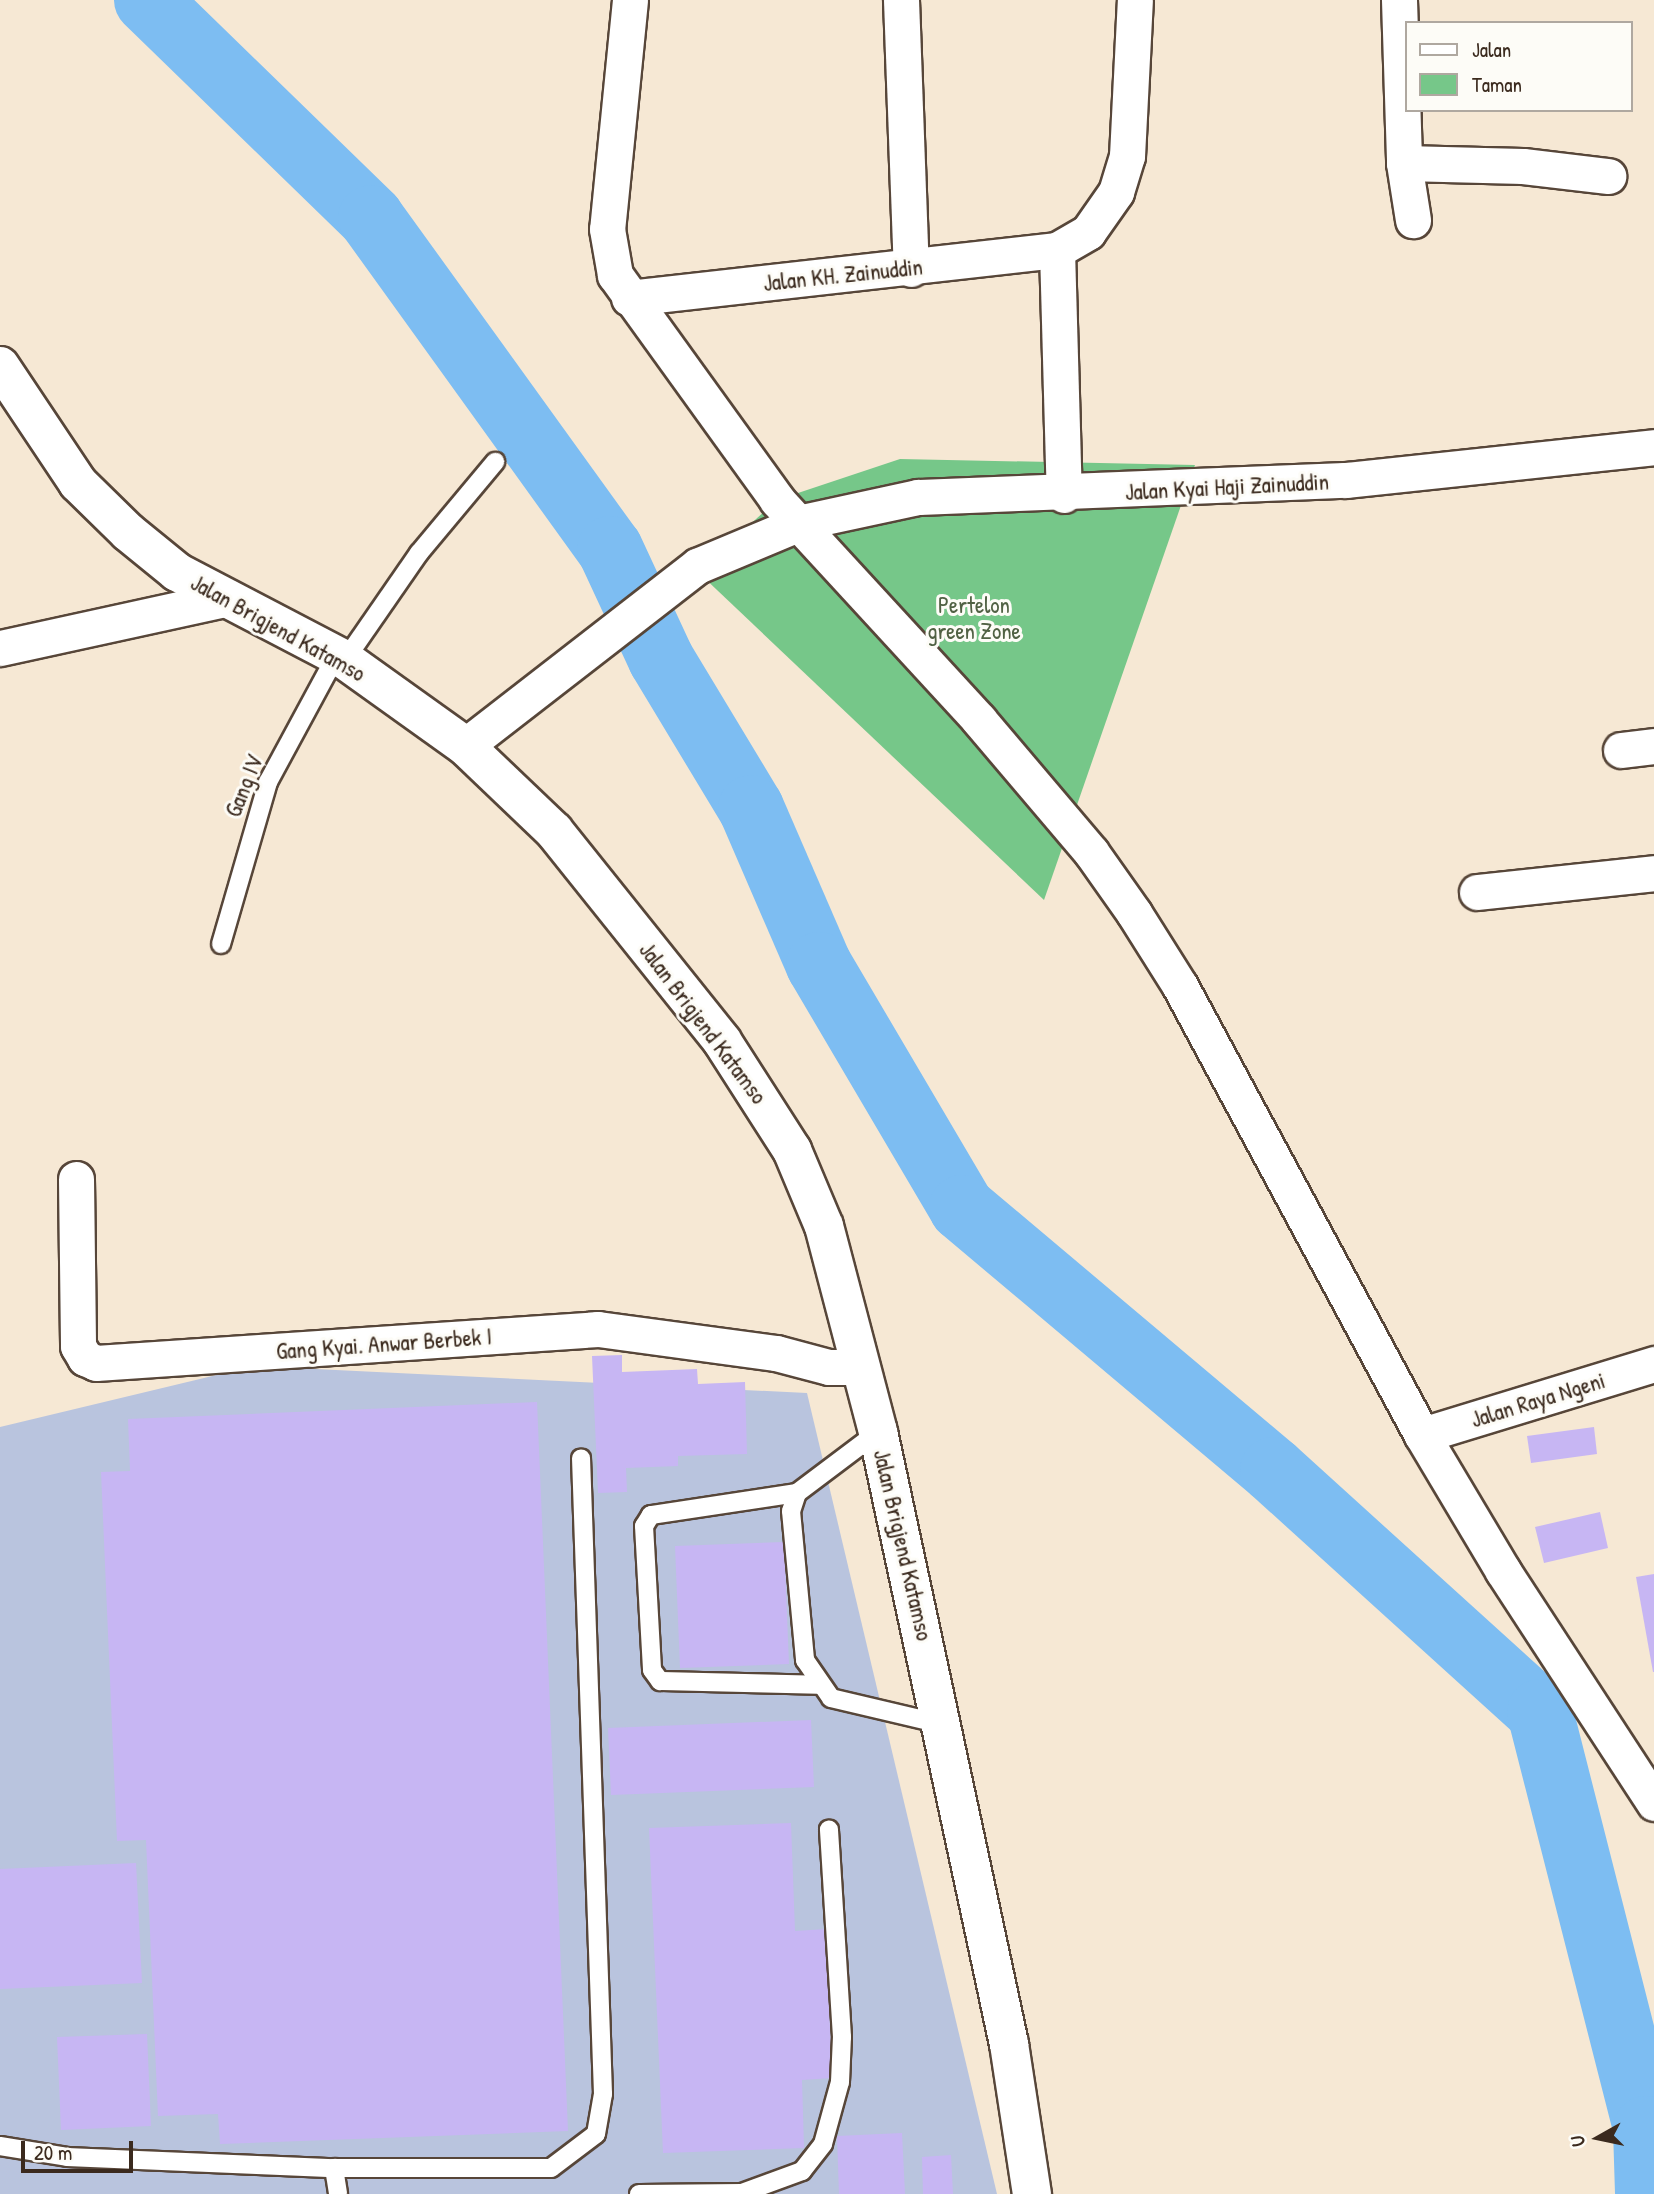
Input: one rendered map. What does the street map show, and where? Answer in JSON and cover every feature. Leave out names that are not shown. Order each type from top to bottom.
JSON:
[{"type":"street","points":[[630,0],[607,229],[615,275],[629,298],[770,489],[1065,821],[1134,913],[1187,998],[1422,1435],[1503,1571],[1654,1803]]},
{"type":"street","points":[[901,0],[911,269]]},
{"type":"street","points":[[1064,495],[1058,250],[1088,232],[1116,192],[1127,156],[1135,0]]},
{"type":"street","points":[[1399,0],[1404,163],[1413,220]]},
{"type":"street","points":[[1404,163],[1523,166],[1608,176]]},
{"type":"street","name":"Jalan KH. Zainuddin","points":[[629,298],[911,269],[1058,250]]},
{"type":"street","name":"Jalan Brigjend Katamso","points":[[0,366],[78,482],[177,572],[340,658],[465,746],[554,831],[761,1096],[792,1150],[824,1226],[878,1432],[944,1725],[1010,2044],[1032,2194]]},
{"type":"street","name":"Jalan Kyai Haji Zainuddin","points":[[465,746],[697,566],[802,522],[918,497],[1064,495],[1346,480],[1654,447]]},
{"type":"street","points":[[0,648],[229,598]]},
{"type":"street","points":[[1477,892],[1654,873]]},
{"type":"street","name":"Gang Kyai. Anwar Berbek I","points":[[76,1179],[78,1346],[85,1358],[96,1363],[598,1329],[776,1353],[829,1367],[862,1367]]},
{"type":"street","name":"Jalan Raya Ngeni","points":[[1422,1435],[1654,1364]]},
{"type":"lane","name":"Gang IV","points":[[221,944],[268,782],[340,658],[419,553],[495,462]]},
{"type":"lane","points":[[819,1685],[660,1681],[652,1671],[644,1526],[651,1515],[797,1493],[878,1432]]},
{"type":"lane","points":[[0,2146],[67,2157],[334,2168],[551,2168],[596,2134],[603,2094],[581,1458]]},
{"type":"lane","points":[[797,1493],[791,1511],[805,1660],[819,1685],[831,1698],[944,1725]]},
{"type":"lane","points":[[639,2194],[743,2194],[802,2171],[814,2161],[840,2082],[842,2037],[829,1829]]},
{"type":"lane","points":[[334,2168],[338,2194]]},
{"type":"shaded area","points":[[254,1366],[807,1393],[997,2194],[0,2194],[0,1427]]},
{"type":"green space","name":"Pertelon green Zone","points":[[900,459],[1195,465],[1044,900],[698,572],[777,500]]},
{"type":"building","points":[[622,1355],[622,1372],[697,1369],[698,1384],[745,1382],[747,1454],[678,1456],[678,1466],[626,1468],[627,1492],[598,1493],[592,1356]]},
{"type":"building","points":[[537,1402],[568,2131],[220,2144],[218,2114],[158,2116],[146,1840],[117,1841],[101,1472],[130,1471],[128,1419]]},
{"type":"building","points":[[1594,1427],[1597,1454],[1531,1463],[1527,1436]]},
{"type":"building","points":[[1600,1512],[1608,1548],[1544,1563],[1535,1527]]},
{"type":"building","points":[[784,1542],[789,1664],[680,1668],[675,1546]]},
{"type":"building","points":[[1654,1574],[1654,1672],[1653,1672],[1636,1577]]},
{"type":"building","points":[[811,1720],[814,1787],[611,1795],[608,1728]]},
{"type":"building","points":[[791,1823],[795,1931],[826,1929],[832,2078],[802,2080],[804,2148],[663,2153],[649,1828]]},
{"type":"building","points":[[136,1863],[142,1983],[0,1989],[0,1869]]},
{"type":"building","points":[[147,2034],[151,2126],[61,2130],[57,2037]]},
{"type":"building","points":[[902,2133],[905,2194],[839,2194],[837,2136]]},
{"type":"building","points":[[951,2155],[953,2194],[923,2194],[922,2157]]},
{"type":"waterway","points":[[147,0],[371,218],[610,549],[661,659],[751,808],[819,965],[962,1208],[1273,1470],[1540,1712],[1646,2129],[1648,2194]]}]
